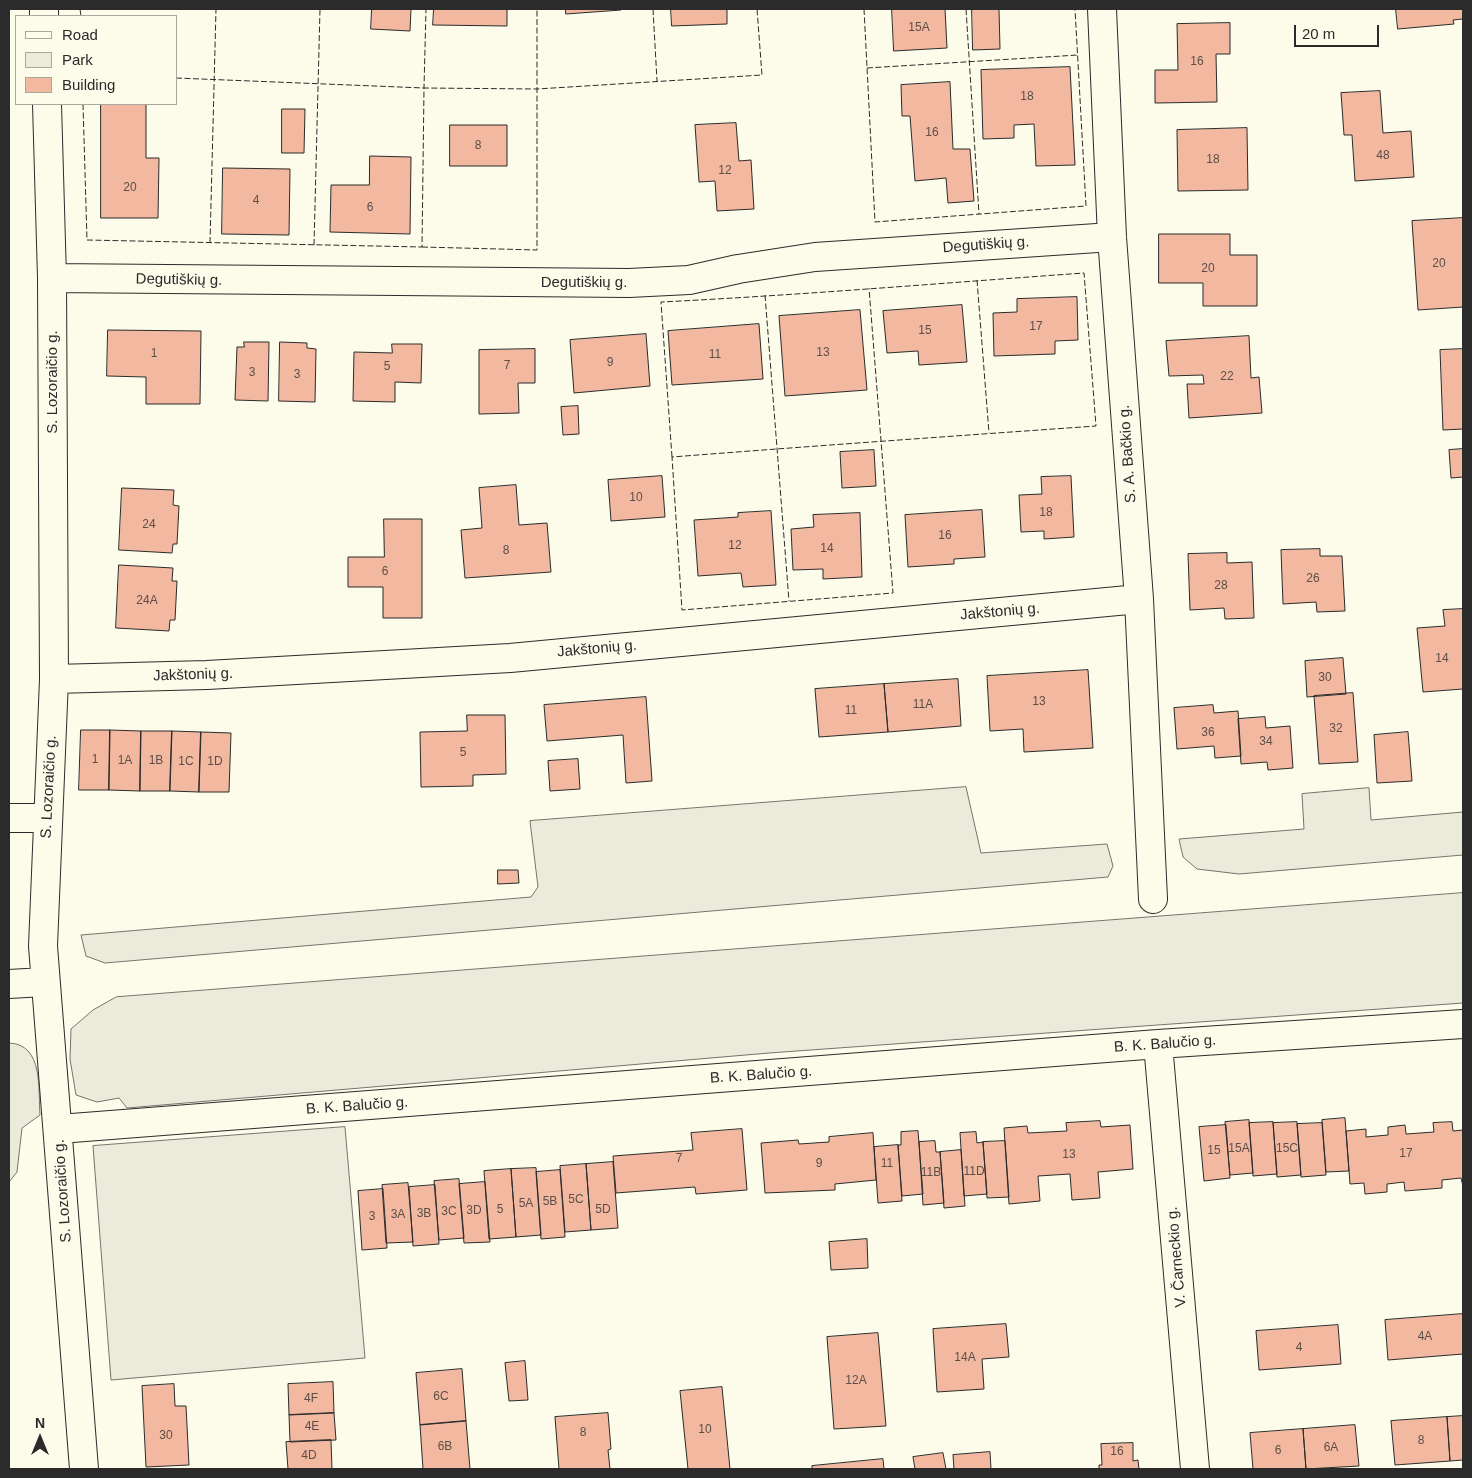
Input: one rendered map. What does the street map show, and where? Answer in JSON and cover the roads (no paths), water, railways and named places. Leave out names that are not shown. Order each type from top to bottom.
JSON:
[{"type":"street","name":"S. A. Bačkio g.","points":[[1102,9],[1112,237],[1139,599],[1153,899]]},
{"type":"street","name":"S. Lozoraičio g.","points":[[47,105],[52,278],[54,680],[43,946],[44,982],[59,1129],[84,1469]]},
{"type":"street","name":"Degutiškių g.","points":[[52,278],[628,283],[689,280],[738,269],[815,257],[1112,237]]},
{"type":"street","name":"Jakštonių g.","points":[[54,680],[207,675],[500,658],[1139,599]]},
{"type":"street","points":[[9,818],[47,818]]},
{"type":"street","points":[[9,984],[44,982]]},
{"type":"street","name":"B. K. Balučio g.","points":[[59,1129],[1158,1044],[1463,1024]]},
{"type":"street","name":"V. Čarneckio g.","points":[[1158,1044],[1195,1469]]}]
